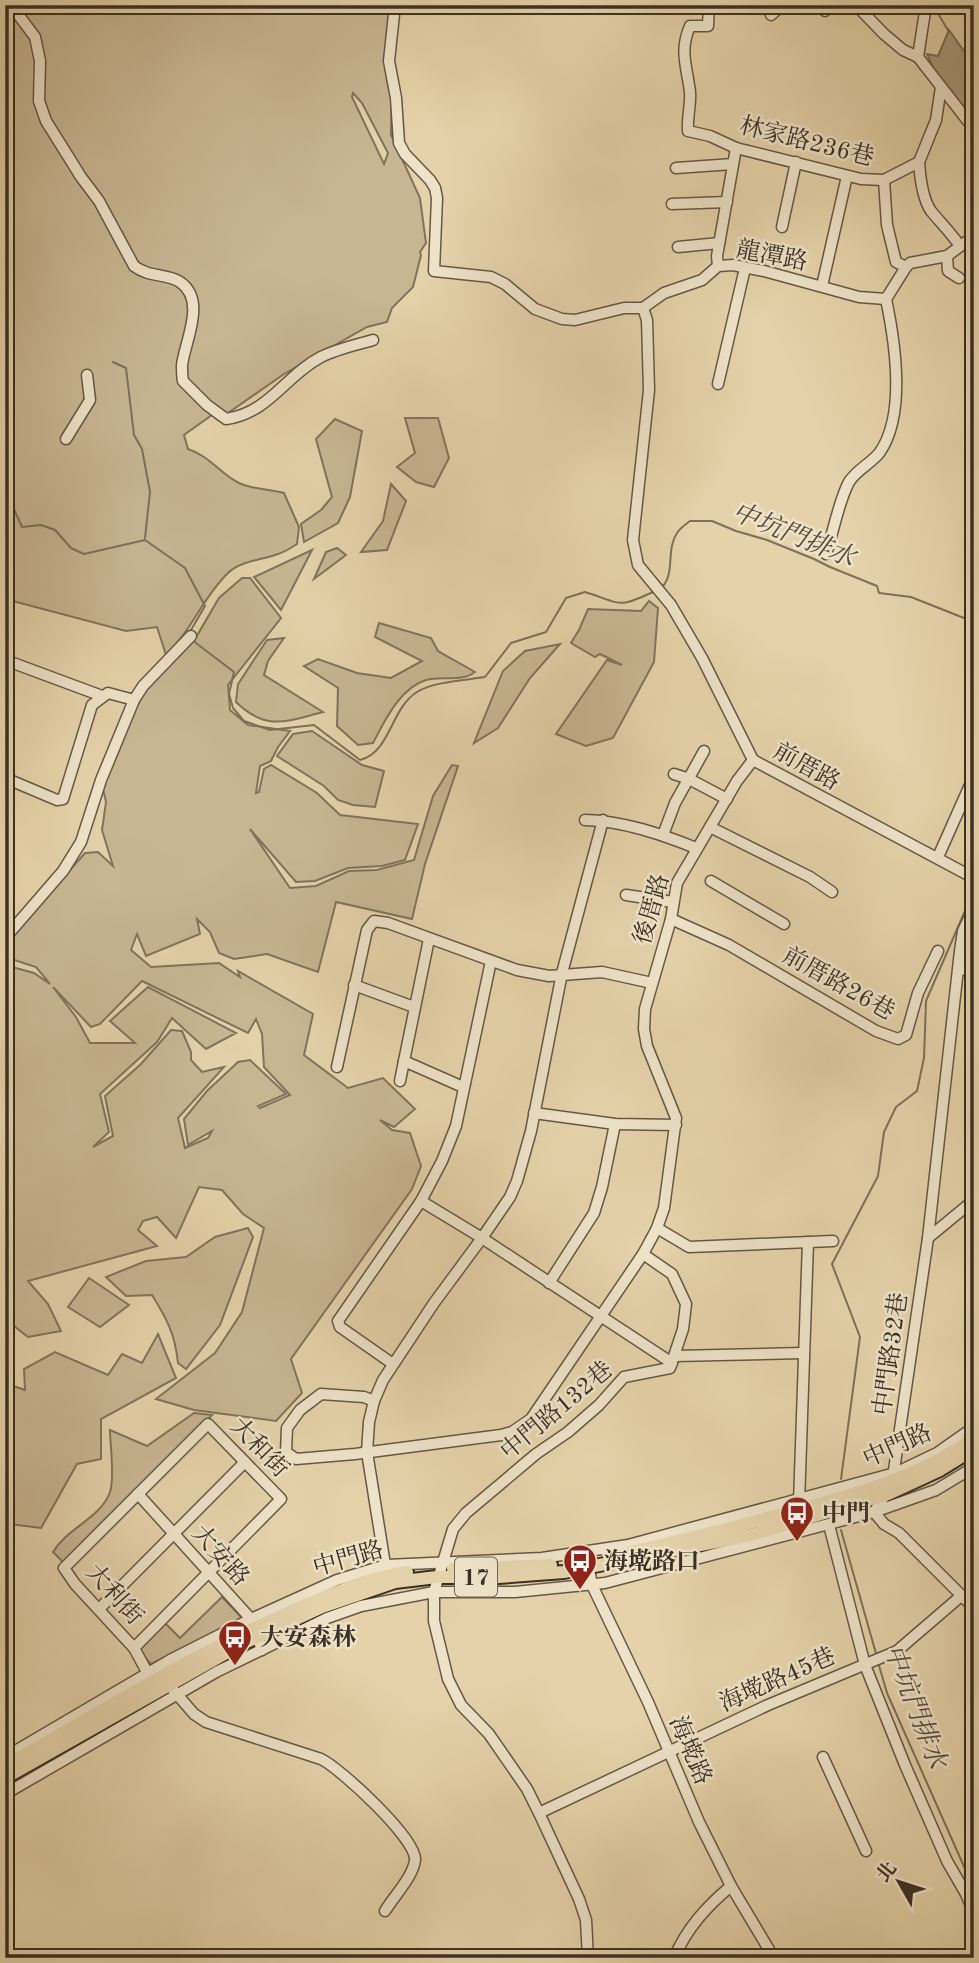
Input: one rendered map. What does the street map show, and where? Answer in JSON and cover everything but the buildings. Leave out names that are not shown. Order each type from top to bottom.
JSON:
[{"type":"main road","name":"中門路","points":[[587,1560],[751,1535],[892,1483],[937,1462],[974,1438]]},
{"type":"main road","name":"中門路","points":[[5,1766],[33,1758],[255,1628],[386,1570],[440,1569],[499,1577],[587,1560],[745,1526],[799,1505],[940,1470],[974,1449]]},
{"type":"main road","name":"中門路","points":[[255,1628],[440,1569]]},
{"type":"main road","name":"中門路","points":[[7,1785],[33,1758]]},
{"type":"street","points":[[11,5],[35,37],[40,61],[39,101],[46,121],[104,208],[134,266],[144,273],[179,281],[190,294],[192,328],[182,366],[183,381],[207,405],[226,419],[240,417],[254,411],[319,358],[373,340]]},
{"type":"street","name":"龍潭路","points":[[395,5],[389,61],[396,98],[399,143],[405,154],[435,188],[434,271],[491,276],[535,309],[562,320],[575,320],[624,308],[643,308],[664,293],[702,280],[718,266],[746,268],[859,297],[886,299]]},
{"type":"street","name":"林家路236巷","points":[[709,5],[708,26],[690,26],[686,34],[683,59],[690,93],[688,131],[710,136],[736,148],[861,179],[884,180],[919,162]]},
{"type":"street","points":[[771,16],[782,5]]},
{"type":"street","points":[[856,5],[903,50],[918,57],[974,129]]},
{"type":"street","points":[[918,57],[926,5]]},
{"type":"street","points":[[941,87],[936,120],[919,162],[920,177],[930,209],[960,246]]},
{"type":"street","points":[[718,266],[717,256],[736,148]]},
{"type":"street","points":[[782,227],[796,162]]},
{"type":"street","points":[[676,168],[733,164]]},
{"type":"street","points":[[822,286],[847,176]]},
{"type":"street","points":[[884,180],[890,243],[896,262],[906,267]]},
{"type":"street","points":[[673,204],[727,202]]},
{"type":"street","points":[[826,554],[850,480],[879,453],[888,436],[894,413],[894,335],[886,299],[910,263],[947,256],[974,236]]},
{"type":"street","points":[[678,247],[719,243]]},
{"type":"street","points":[[947,256],[948,271],[959,278]]},
{"type":"street","points":[[718,384],[746,268]]},
{"type":"street","name":"前厝路","points":[[643,308],[647,320],[649,390],[633,540],[638,565],[662,593],[702,658],[753,761],[974,878]]},
{"type":"street","points":[[65,439],[90,400],[87,375]]},
{"type":"street","points":[[5,938],[63,871],[81,842],[101,780],[134,700],[143,686],[189,639]]},
{"type":"street","points":[[5,660],[102,696]]},
{"type":"street","points":[[5,778],[57,800],[63,799],[92,705],[108,692],[134,700]]},
{"type":"street","points":[[663,835],[671,812],[704,751]]},
{"type":"street","name":"後厝路","points":[[676,1125],[676,1118],[647,1046],[645,1009],[671,919],[677,883],[696,848],[753,761]]},
{"type":"street","points":[[674,774],[727,799]]},
{"type":"street","points":[[938,857],[974,776]]},
{"type":"street","points":[[585,820],[603,820],[663,835],[696,848]]},
{"type":"street","points":[[386,1570],[367,1452],[374,1401],[393,1364],[510,1197],[517,1181],[534,1113],[562,973],[603,820]]},
{"type":"street","points":[[710,827],[810,877],[832,892]]},
{"type":"street","points":[[711,881],[785,924]]},
{"type":"street","points":[[626,895],[673,902]]},
{"type":"street","points":[[928,1238],[963,931],[974,908]]},
{"type":"street","name":"前厝路26巷","points":[[671,919],[729,946],[876,1031],[898,1039],[905,1035],[918,993],[938,951]]},
{"type":"street","points":[[337,1067],[367,930],[374,921],[388,923],[517,970],[550,975],[602,972],[652,983]]},
{"type":"street","points":[[400,1081],[429,939]]},
{"type":"street","points":[[958,972],[974,960]]},
{"type":"street","points":[[393,1364],[340,1327],[338,1321],[421,1201],[457,1126],[491,961]]},
{"type":"street","points":[[354,985],[414,1007]]},
{"type":"street","points":[[404,1061],[463,1087]]},
{"type":"street","points":[[374,1401],[321,1394],[300,1410],[287,1428],[286,1452],[296,1459],[367,1452],[500,1435],[522,1427],[531,1419],[643,1254],[657,1228],[668,1188],[676,1125],[615,1124],[534,1113]]},
{"type":"street","points":[[549,1283],[594,1213],[615,1124]]},
{"type":"street","points":[[928,1238],[974,1200]]},
{"type":"street","points":[[421,1201],[482,1238],[600,1317],[673,1359],[683,1329],[685,1304],[672,1274],[643,1254]]},
{"type":"street","points":[[657,1228],[689,1247],[833,1241]]},
{"type":"street","name":"中門路32巷","points":[[874,1513],[892,1483],[928,1238]]},
{"type":"street","points":[[799,1505],[807,1242]]},
{"type":"street","name":"中門路132巷","points":[[588,1958],[586,1920],[579,1899],[539,1813],[510,1763],[489,1734],[466,1713],[448,1679],[433,1621],[434,1592],[453,1529],[467,1513],[536,1454],[568,1432],[599,1405],[624,1377],[670,1368],[673,1359],[803,1353]]},
{"type":"street","name":"大和街","points":[[138,1494],[208,1424],[281,1499],[207,1572]]},
{"type":"street","name":"中門路","points":[[892,1483],[974,1427]]},
{"type":"street","points":[[99,1609],[245,1462]]},
{"type":"street","name":"中門路","points":[[162,1682],[262,1650],[327,1618],[361,1606],[434,1592],[515,1592],[592,1585],[666,1569],[874,1513],[936,1490],[974,1467]]},
{"type":"street","name":"大安路","points":[[138,1494],[255,1628],[262,1650]]},
{"type":"street","name":"大利街","points":[[138,1494],[64,1568],[162,1682],[194,1714],[206,1722],[332,1764],[401,1832],[414,1850],[415,1858],[412,1870],[385,1911]]},
{"type":"street","points":[[874,1513],[884,1524],[900,1534],[974,1608]]},
{"type":"street","points":[[829,1525],[867,1664],[905,1766],[947,1861],[970,1892],[974,1913]]},
{"type":"street","name":"海墘路","points":[[587,1560],[592,1585],[731,1886],[774,1958]]},
{"type":"street","points":[[134,1647],[207,1572]]},
{"type":"street","name":"海墘路45巷","points":[[539,1813],[768,1705],[883,1657],[902,1647],[961,1596]]},
{"type":"street","name":"中門路","points":[[5,1757],[33,1758],[255,1628]]},
{"type":"street","points":[[823,1757],[866,1851]]},
{"type":"street","points":[[674,1958],[681,1940],[705,1908],[731,1886]]},
{"type":"shaded area","points":[[5,5],[393,5],[391,135],[420,198],[426,243],[420,252],[413,287],[392,308],[387,322],[367,327],[284,374],[218,420],[212,415],[184,435],[188,449],[203,456],[232,479],[249,487],[284,493],[299,527],[297,544],[281,553],[239,566],[228,573],[211,592],[183,635],[166,655],[157,627],[126,631],[5,599]],"holes":[[[353,93],[362,103],[388,153],[384,164],[352,97]]]},
{"type":"shaded area","points":[[949,30],[974,65],[974,121],[934,70],[927,54],[938,56]]},
{"type":"shaded area","points":[[405,418],[438,418],[449,458],[434,487],[416,482],[397,467],[415,453]]},
{"type":"shaded area","points":[[335,419],[362,431],[350,497],[338,523],[304,542],[301,524],[321,510],[332,497],[316,439]]},
{"type":"shaded area","points":[[391,484],[406,501],[387,550],[361,552],[383,521]]},
{"type":"shaded area","points":[[337,548],[346,555],[314,579],[326,552]]},
{"type":"shaded area","points":[[312,550],[281,610],[254,577]]},
{"type":"shaded area","points":[[242,578],[250,578],[281,618],[228,685],[230,710],[248,725],[290,731],[271,761],[260,766],[256,793],[259,792],[264,769],[271,765],[317,793],[340,815],[418,824],[405,860],[382,866],[348,868],[315,881],[296,882],[250,829],[290,888],[316,886],[349,871],[377,870],[414,860],[433,796],[452,765],[458,766],[425,864],[412,919],[336,902],[318,972],[267,954],[234,959],[219,953],[210,932],[197,919],[200,934],[146,956],[137,934],[131,950],[151,967],[219,963],[240,977],[238,971],[313,1014],[304,1055],[348,1088],[383,1078],[415,1109],[394,1127],[380,1120],[392,1130],[410,1133],[421,1166],[412,1189],[291,1359],[302,1393],[276,1421],[194,1410],[156,1399],[215,1353],[242,1312],[264,1228],[243,1214],[222,1190],[199,1187],[176,1238],[157,1217],[143,1221],[138,1230],[157,1246],[28,1281],[48,1304],[61,1331],[28,1337],[5,1319],[5,965],[34,973],[50,984],[36,967],[5,957],[5,944],[85,853],[98,852],[113,866],[102,830],[106,802],[101,780],[140,690],[195,639],[219,598]],"holes":[[[142,981],[248,1033],[256,1019],[262,1034],[264,1067],[290,1095],[260,1108],[258,1106],[286,1094],[250,1060],[238,1062],[207,1091],[184,1119],[188,1145],[212,1131],[208,1138],[185,1148],[178,1118],[224,1067],[202,1072],[191,1060],[191,1052],[182,1031],[171,1030],[141,1064],[105,1096],[113,1136],[93,1147],[109,1132],[100,1094],[157,1042],[172,1018],[206,1049],[236,1033],[148,987],[110,1021],[135,1043],[90,1043],[76,1017],[53,987],[91,1027],[100,1024]]]},
{"type":"shaded area","points":[[649,601],[658,608],[654,662],[613,738],[586,746],[556,734],[607,660],[622,665],[600,654],[595,657],[571,643],[588,609],[641,611]]},
{"type":"shaded area","points":[[379,623],[431,638],[438,651],[475,672],[463,677],[432,679],[417,684],[394,706],[373,743],[358,745],[337,726],[338,688],[304,666],[318,659],[357,673],[391,678],[422,661],[375,637]]},
{"type":"shaded area","points":[[284,638],[268,661],[264,675],[323,712],[288,721],[268,721],[247,711],[236,702],[238,684],[267,640]]},
{"type":"shaded area","points":[[560,644],[530,678],[498,728],[474,743],[503,671],[525,651]]},
{"type":"shaded area","points":[[312,731],[362,765],[384,771],[375,807],[353,805],[338,800],[324,786],[277,756],[293,734]]},
{"type":"shaded area","points":[[248,1228],[253,1237],[220,1325],[186,1369],[178,1363],[170,1327],[152,1295],[126,1296],[106,1277],[146,1261],[186,1257],[215,1237]]},
{"type":"shaded area","points":[[89,1278],[129,1305],[100,1327],[68,1307]]},
{"type":"shaded area","points":[[158,1334],[176,1378],[101,1419],[101,1459],[77,1464],[41,1528],[10,1524],[5,1518],[5,1383],[25,1390],[24,1369],[55,1352],[108,1375],[122,1354],[142,1363]]},
{"type":"shaded area","points":[[194,1413],[212,1415],[65,1564],[53,1552],[67,1536],[99,1509],[110,1492],[110,1430],[147,1446]]},
{"type":"shaded area","points":[[222,1597],[243,1619],[151,1664],[138,1650],[165,1623],[180,1638]]},
{"type":"waterway","points":[[933,5],[949,32]]},
{"type":"waterway","points":[[113,362],[126,368],[134,435],[142,449],[150,492],[145,538]]},
{"type":"waterway","name":"中坑門排水","points":[[5,471],[11,474],[13,507],[22,527],[41,525],[55,530],[71,548],[84,554],[145,540],[185,568],[205,606],[191,630]]},
{"type":"waterway","name":"中坑門排水","points":[[663,586],[669,574],[672,546],[678,531],[690,521],[712,521],[767,540],[877,586],[879,593],[911,597],[974,622]]},
{"type":"waterway","name":"中坑門排水","points":[[192,640],[234,672],[229,694],[233,708],[244,721],[270,730],[314,725],[360,760],[378,748],[408,699],[423,689],[440,684],[485,677],[511,643],[546,632],[566,598],[585,592],[620,603],[655,591]]},
{"type":"waterway","name":"中坑門排水","points":[[841,1479],[860,1337],[832,1264],[878,1176],[884,1132],[896,1107],[917,1091],[924,1058],[926,1001],[974,890]]},
{"type":"waterway","name":"中坑門排水","points":[[841,1530],[877,1657]]},
{"type":"waterway","name":"中坑門排水","points":[[878,1662],[887,1693],[974,1889]]},
{"type":"place","name":"中門","points":[[797,1543]]},
{"type":"place","name":"海墘路口","points":[[580,1591]]},
{"type":"place","name":"大安森林","points":[[235,1667]]}]
